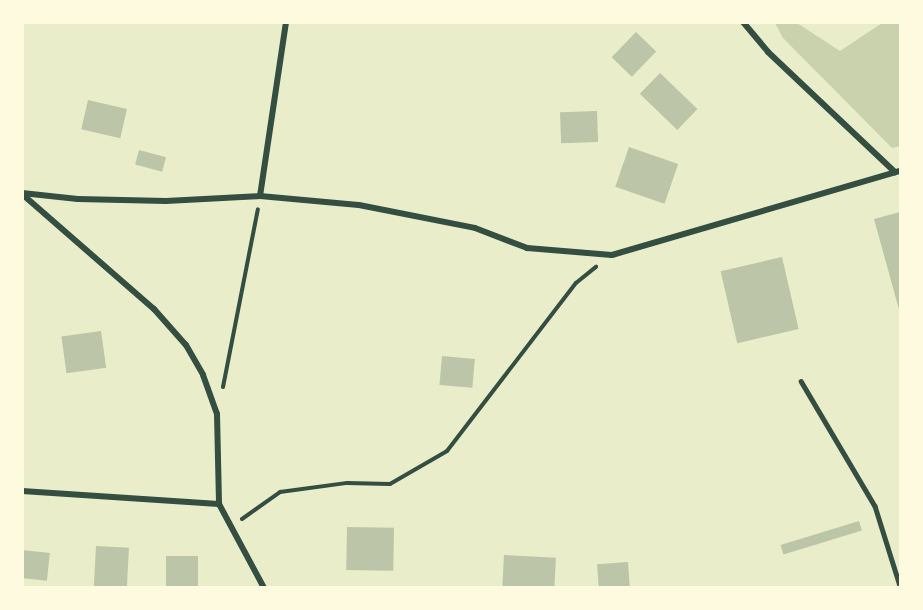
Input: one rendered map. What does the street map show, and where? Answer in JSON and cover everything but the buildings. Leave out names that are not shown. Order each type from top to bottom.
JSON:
[{"type":"street","points":[[260,196],[286,22]]},
{"type":"street","points":[[743,22],[768,52],[898,171]]},
{"type":"street","points":[[22,194],[78,199],[155,201],[260,196],[371,207],[475,228],[526,248],[612,255],[898,171]]},
{"type":"street","points":[[22,194],[154,309],[186,345],[203,375],[217,414],[219,504],[264,588]]},
{"type":"street","points":[[22,491],[219,504]]},
{"type":"lane","points":[[801,381],[875,506],[900,586]]},
{"type":"path","points":[[217,414],[260,196]]},
{"type":"path","points":[[231,526],[280,492],[346,483],[390,484],[447,451],[576,283],[612,255]]},
{"type":"green space","points":[[775,23],[797,23],[840,51],[882,23],[900,23],[900,146],[892,148],[783,38]]}]
